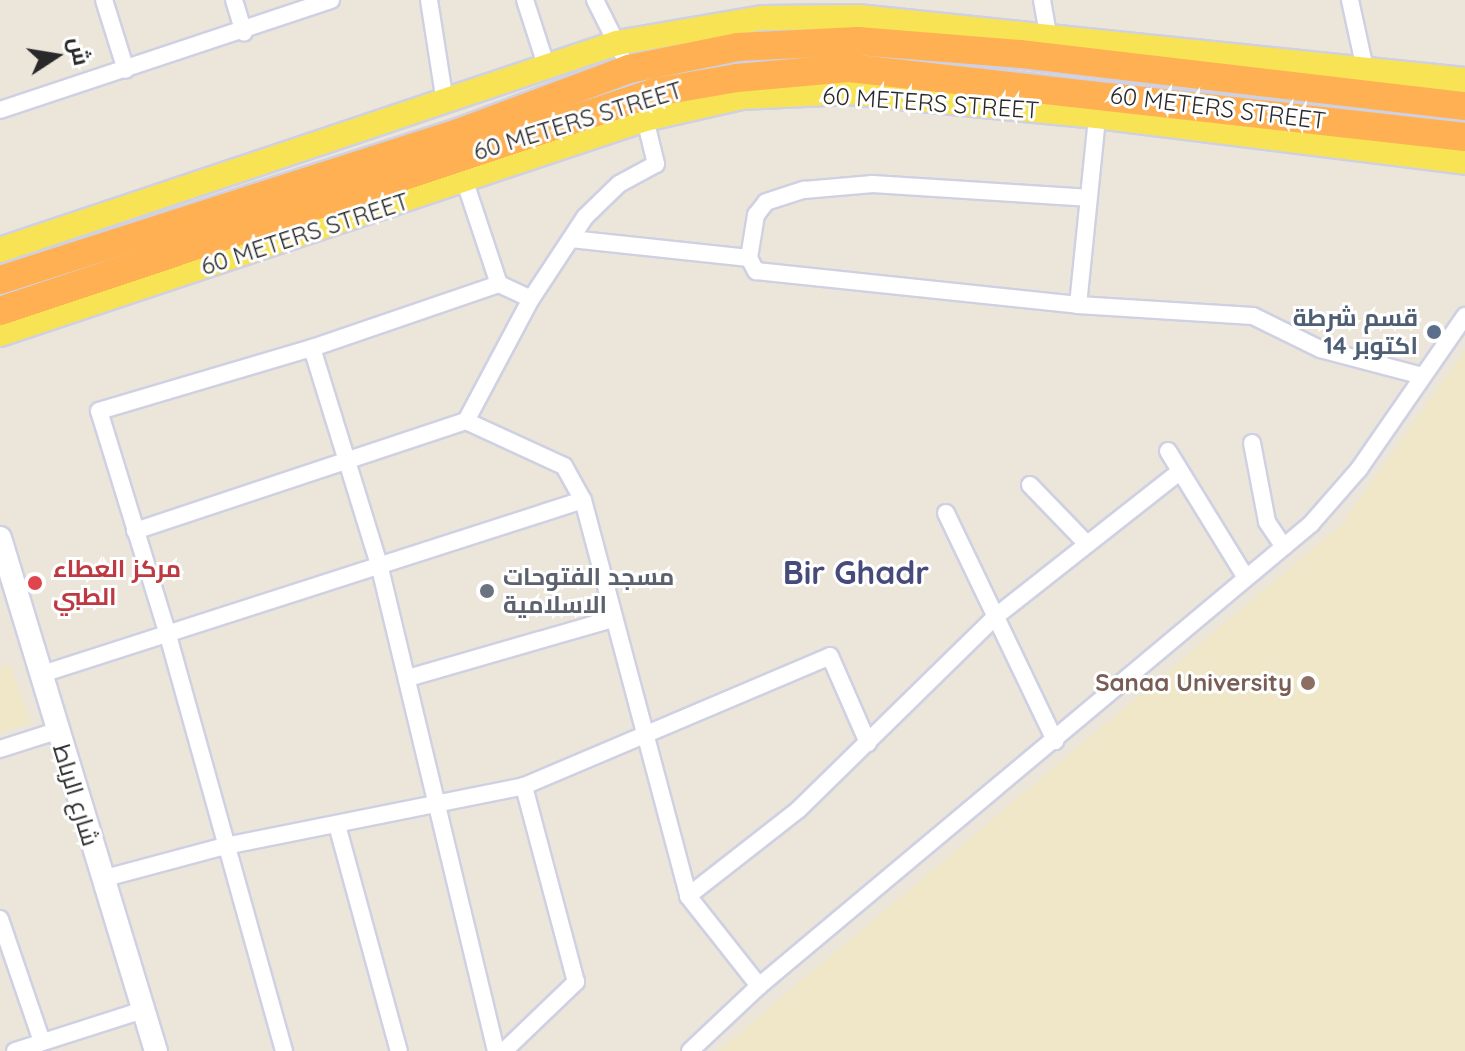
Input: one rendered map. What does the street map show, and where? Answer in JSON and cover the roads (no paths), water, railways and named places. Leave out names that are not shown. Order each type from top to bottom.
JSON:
[{"type":"highway","name":"60 METERS STREET","points":[[0,280],[136,222],[458,133],[623,56],[858,41],[1117,54],[1465,106]]},
{"type":"highway","name":"60 METERS STREET","points":[[0,311],[161,269],[654,108],[849,68],[1098,105],[1465,137]]},
{"type":"main road","points":[[0,250],[136,222],[445,102],[547,68],[623,56],[762,18],[858,17],[1048,35],[1117,54],[1365,69],[1465,80]]},
{"type":"main road","name":"60 METERS STREET","points":[[1098,105],[1465,162]]},
{"type":"main road","name":"60 METERS STREET","points":[[0,334],[161,269],[465,182],[654,108]]},
{"type":"street","points":[[104,0],[126,70]]},
{"type":"street","points":[[234,0],[244,32]]},
{"type":"street","points":[[0,110],[244,32],[331,0]]},
{"type":"street","points":[[429,0],[445,102]]},
{"type":"street","points":[[525,0],[547,68]]},
{"type":"street","points":[[1042,0],[1048,35]]},
{"type":"street","points":[[1350,0],[1365,69]]},
{"type":"street","points":[[597,1],[623,56]]},
{"type":"street","points":[[1078,305],[1098,105]]},
{"type":"street","points":[[466,421],[531,299],[571,239],[619,184],[656,164],[654,108]]},
{"type":"street","points":[[465,182],[499,284]]},
{"type":"street","points":[[1087,198],[873,184],[804,190],[766,202],[756,215],[749,258],[756,271],[1078,305],[1253,316],[1320,349],[1423,376]]},
{"type":"street","points":[[571,239],[749,258]]},
{"type":"street","points":[[284,1051],[168,635],[99,411],[312,348],[499,284],[531,299]]},
{"type":"street","points":[[690,1051],[759,986],[1055,741],[1245,576],[1284,547],[1359,469],[1465,316]]},
{"type":"street","points":[[312,348],[379,564],[496,1051]]},
{"type":"street","points":[[135,531],[346,458],[466,421],[564,466],[583,500],[612,619],[688,896],[759,986]]},
{"type":"street","points":[[1252,443],[1267,522],[1284,547]]},
{"type":"street","points":[[1168,451],[1178,473],[1245,576]]},
{"type":"street","points":[[688,896],[798,810],[995,617],[1178,473]]},
{"type":"street","points":[[1030,485],[1087,544]]},
{"type":"street","points":[[39,675],[583,500]]},
{"type":"street","points":[[946,513],[1055,741]]},
{"type":"street","name":"شارع الرباط","points":[[0,538],[39,675],[51,733],[102,879],[138,1011],[156,1051]]},
{"type":"street","points":[[0,589],[51,733],[138,1011],[145,1051]]},
{"type":"street","points":[[408,678],[612,619]]},
{"type":"street","points":[[102,879],[225,846],[524,786],[647,738],[830,656],[868,743]]},
{"type":"street","points":[[0,749],[51,733]]},
{"type":"street","points":[[504,1051],[576,982],[524,786]]},
{"type":"street","points":[[337,825],[399,1051]]},
{"type":"street","points":[[0,919],[42,1042]]},
{"type":"street","points":[[15,1051],[138,1011]]},
{"type":"place","name":"قسم شرطة 14 اكتوبر","points":[[1434,332]]},
{"type":"place","name":"مركز العطاء الطبي","points":[[35,583]]},
{"type":"place","name":"مسجد الفتوحات الاسلامية","points":[[487,591]]},
{"type":"place","name":"Sanaa University","points":[[1308,683]]},
{"type":"district","name":"Bir Ghadr","points":[[856,572]]}]
